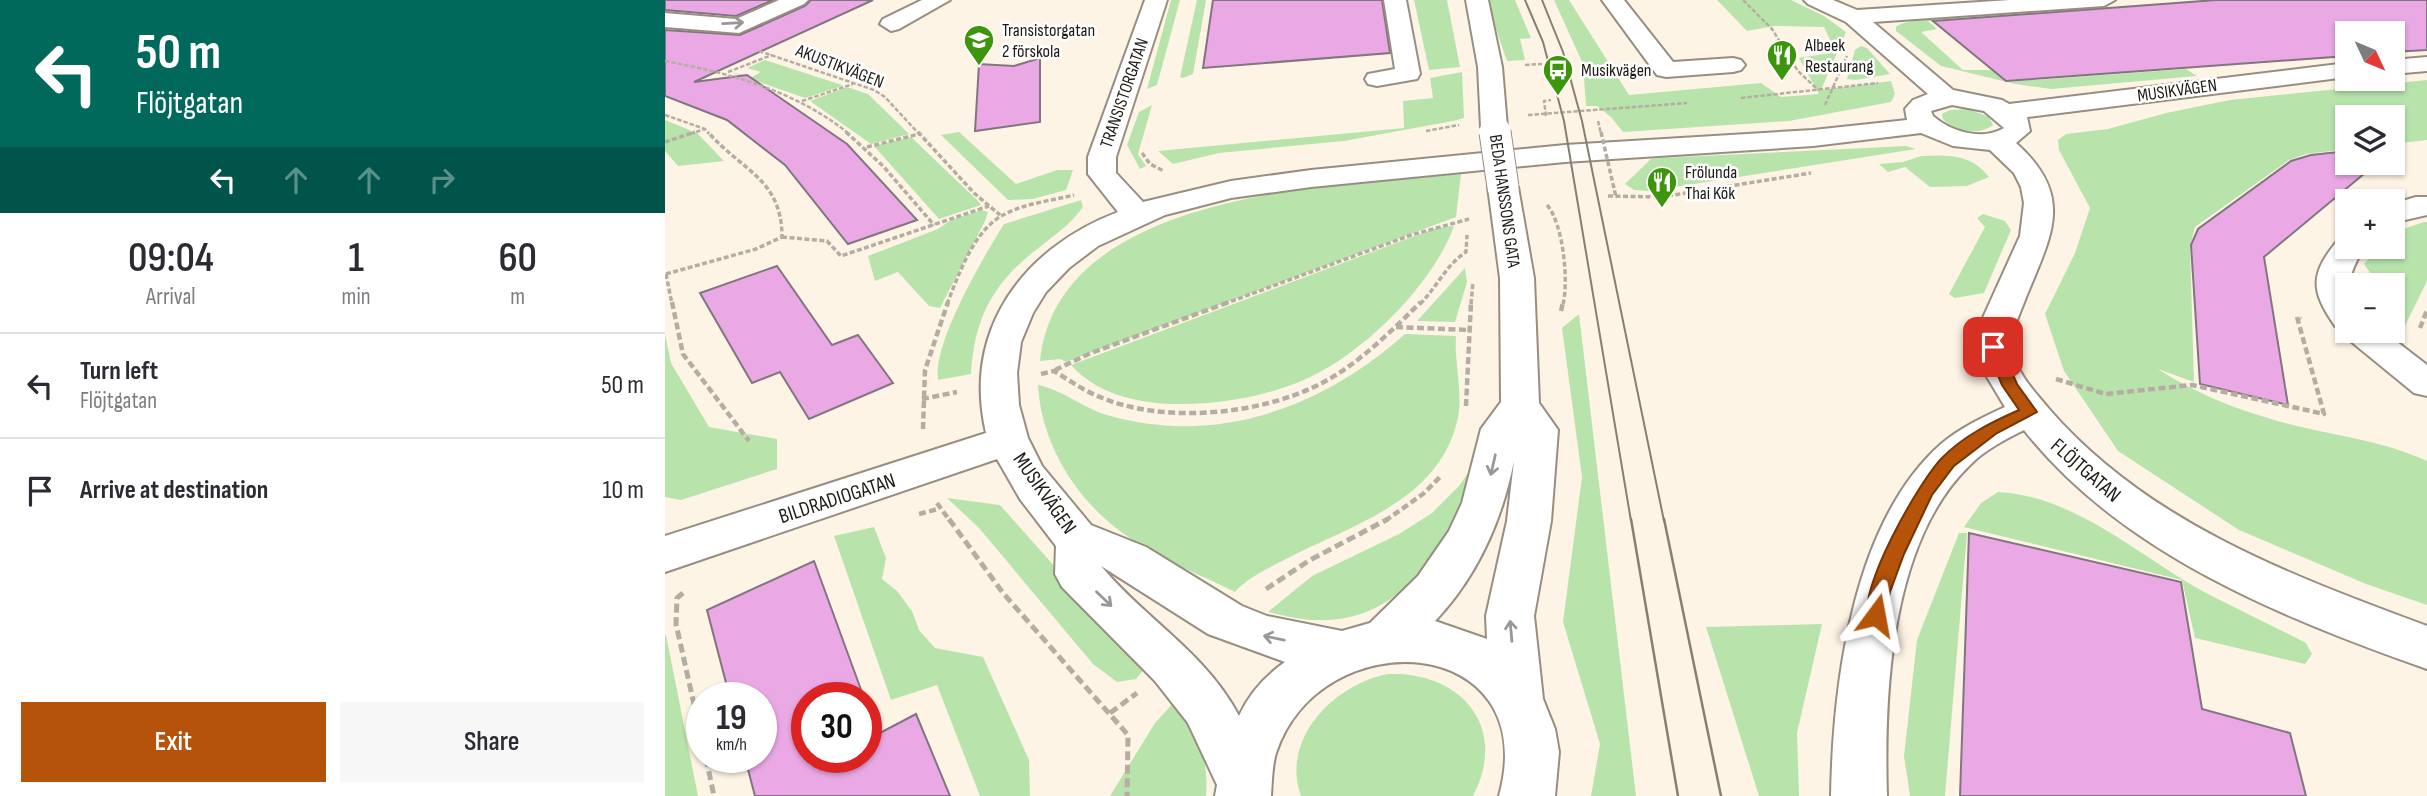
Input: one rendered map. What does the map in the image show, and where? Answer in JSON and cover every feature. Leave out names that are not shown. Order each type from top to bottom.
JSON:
[{"type":"street","points":[[665,18],[697,0]]},
{"type":"street","points":[[665,18],[739,26],[797,0]]},
{"type":"street","points":[[891,24],[939,0]]},
{"type":"street","name":"TRANSISTORGATAN","points":[[1138,216],[1102,174],[1102,156],[1156,0]]},
{"type":"street","points":[[1377,79],[1408,74],[1395,0]]},
{"type":"street","name":"BEDA HANSSONS GATA","points":[[1477,0],[1490,67],[1494,127],[1517,278],[1520,404],[1538,430],[1529,521],[1510,615],[1517,699],[1531,740],[1533,764],[1527,796]]},
{"type":"street","points":[[1613,0],[1665,70],[1733,65]]},
{"type":"street","points":[[1815,0],[1854,16],[1948,98]]},
{"type":"street","points":[[1854,16],[2104,0]]},
{"type":"street","points":[[2405,66],[2427,64]]},
{"type":"street","name":"MUSIKVÄGEN","points":[[1363,646],[1264,636],[1227,621],[1117,554],[1079,541],[1025,472],[1009,440],[997,382],[1000,344],[1019,304],[1037,279],[1088,239],[1138,216],[1202,196],[1272,182],[1623,149],[1847,137],[1925,125],[1952,137],[2002,126],[2335,72]]},
{"type":"street","points":[[1925,125],[1920,119],[1918,109],[1929,101],[1948,98]]},
{"type":"street","name":"MUSIKVÄGEN","points":[[1948,98],[1985,102],[2002,126]]},
{"type":"street","name":"FLÖJTGATAN","points":[[2002,126],[2034,183],[2041,210],[2035,240],[2004,309],[1993,347],[2010,385],[2039,395],[2083,472],[2119,500],[2176,537],[2260,582],[2427,648]]},
{"type":"street","points":[[2405,210],[2427,205]]},
{"type":"street","points":[[2335,296],[2332,290],[2334,264],[2338,259]]},
{"type":"street","points":[[2376,343],[2427,384]]},
{"type":"street","points":[[1859,796],[1858,770],[1864,687],[1878,605],[1902,536],[1925,492],[1948,461],[2039,395]]},
{"type":"street","points":[[1243,789],[1256,734],[1268,713],[1300,677],[1363,646],[1435,590],[1467,540],[1484,503],[1501,429],[1520,404]]},
{"type":"street","name":"BILDRADIOGATAN","points":[[665,554],[1009,440]]},
{"type":"street","name":"MUSIKVÄGEN","points":[[1079,541],[1078,574],[1173,666],[1206,706],[1243,789]]},
{"type":"street","name":"BEDA HANSSONS GATA","points":[[1363,646],[1437,642],[1461,650],[1483,662],[1502,678],[1517,699]]},
{"type":"path","points":[[1743,0],[1772,29],[1798,71],[1819,90]]},
{"type":"path","name":"AKUSTIKVÄGEN","points":[[752,49],[885,97],[1000,215]]},
{"type":"path","points":[[727,72],[772,55]]},
{"type":"path","points":[[665,61],[727,72],[801,101],[864,147],[934,225]]},
{"type":"path","points":[[1527,65],[1542,64]]},
{"type":"path","points":[[801,101],[853,84]]},
{"type":"path","points":[[1546,115],[1544,101],[1551,100]]},
{"type":"path","points":[[665,115],[705,129],[729,156],[761,177],[782,212],[782,237]]},
{"type":"path","points":[[1598,121],[1616,197]]},
{"type":"path","points":[[665,142],[705,129]]},
{"type":"path","points":[[867,147],[919,134]]},
{"type":"path","points":[[1608,197],[1661,197],[1824,171]]},
{"type":"path","points":[[749,441],[683,354],[666,274],[756,249],[782,237],[827,241],[841,256],[989,206]]},
{"type":"path","points":[[1470,260],[1466,252],[1471,209]]},
{"type":"path","points":[[922,399],[1054,371],[1091,353],[1411,235],[1469,219]]},
{"type":"path","points":[[1054,371],[1100,397],[1129,407],[1198,413],[1262,405],[1319,385],[1395,327],[1432,292],[1452,261],[1466,252]]},
{"type":"path","points":[[1466,411],[1473,279]]},
{"type":"path","points":[[2039,395],[2074,382],[2106,394],[2192,385],[2324,414],[2297,317],[2309,320]]},
{"type":"path","points":[[1395,327],[1469,330]]},
{"type":"path","points":[[1227,621],[1291,568],[1394,518],[1424,496],[1450,467]]},
{"type":"path","points":[[912,516],[939,509]]},
{"type":"path","points":[[689,682],[676,624],[677,598],[692,586]]},
{"type":"path","points":[[1110,713],[1173,666]]},
{"type":"path","points":[[709,773],[714,796]]},
{"type":"green space","points":[[1171,0],[1180,0],[1157,85],[1147,89]]},
{"type":"green space","points":[[1197,0],[1206,0],[1193,74],[1183,78],[1180,77]]},
{"type":"green space","points":[[1414,0],[1447,0],[1460,67],[1429,70]]},
{"type":"green space","points":[[1486,0],[1515,0],[1531,38],[1520,39],[1525,60],[1507,61]]},
{"type":"green space","points":[[1554,0],[1569,0],[1629,95],[1761,83],[1781,97],[1819,94],[1799,58],[1836,52],[1824,27],[1774,26],[1747,31],[1717,0],[1791,0],[1824,16],[1846,32],[1821,90],[1891,81],[1895,94],[1891,102],[1789,121],[1623,132],[1611,117],[1597,106],[1586,106],[1583,64]]},
{"type":"green space","points":[[2072,7],[2076,9],[1928,21],[1937,29],[1921,32],[1963,70],[1991,70],[2007,82],[2186,69],[2197,76],[2051,89],[2015,84],[1941,66],[1896,31],[1896,27],[1907,22],[1926,18]]},
{"type":"green space","points":[[1861,46],[1867,48],[1890,74],[1847,79],[1855,50]]},
{"type":"green space","points":[[765,60],[842,86],[805,98],[731,72],[752,77],[761,72],[747,68]]},
{"type":"green space","points":[[1462,72],[1464,118],[1453,121],[1344,141],[1219,153],[1173,164],[1158,151],[1404,128],[1403,101],[1433,98],[1430,78]]},
{"type":"green space","points":[[2427,80],[2427,140],[2405,143],[2405,105],[2335,105],[2335,150],[2306,154],[2289,160],[2195,227],[2190,246],[2194,382],[2158,369],[2198,392],[2242,410],[2389,447],[2427,461],[2427,605],[2366,584],[2239,530],[2118,451],[2064,371],[2045,314],[2075,253],[2090,208],[2059,150],[2058,140],[2066,134],[2108,129],[2166,113],[2230,100],[2335,89],[2405,91],[2405,82]]},
{"type":"green space","points":[[847,87],[868,94],[909,134],[871,144],[810,101]]},
{"type":"green space","points":[[1152,105],[1138,154],[1146,166],[1140,169],[1127,145],[1139,112]]},
{"type":"green space","points":[[1968,109],[1989,117],[1993,125],[1981,131],[1967,131],[1953,127],[1943,119],[1942,114],[1950,110]]},
{"type":"green space","points":[[665,120],[697,133],[724,161],[678,166],[665,151]]},
{"type":"green space","points":[[959,132],[1016,184],[1057,170],[1073,170],[1066,190],[1033,199],[1008,200],[941,135]]},
{"type":"green space","points":[[911,137],[981,205],[939,219],[874,146]]},
{"type":"green space","points":[[1906,146],[1916,149],[1649,191],[1634,190],[1625,184],[1651,159]]},
{"type":"green space","points":[[1921,156],[1950,156],[1967,160],[1989,177],[1967,186],[1930,187],[1905,167],[1888,172],[1879,164],[1903,162]]},
{"type":"green space","points":[[1461,174],[1456,217],[1066,362],[1060,359],[1040,361],[1058,305],[1095,262],[1147,230],[1209,208],[1276,193]]},
{"type":"green space","points":[[1081,200],[1083,207],[1072,221],[1017,267],[995,293],[980,322],[971,374],[938,380],[938,364],[951,323],[1004,224]]},
{"type":"green space","points":[[982,210],[988,212],[985,221],[940,308],[929,306],[898,272],[875,281],[868,256],[938,229],[951,220]]},
{"type":"green space","points":[[1983,214],[2005,221],[2011,230],[1984,293],[1955,298],[1949,294],[1985,227],[1977,218]]},
{"type":"green space","points":[[2427,222],[2427,281],[2405,326],[2405,273],[2370,273],[2364,264],[2368,259],[2405,259],[2405,229]]},
{"type":"green space","points":[[1454,226],[1429,273],[1391,318],[1345,356],[1322,371],[1284,388],[1221,402],[1159,403],[1131,399],[1105,390],[1081,375],[1071,365],[1436,228]]},
{"type":"green space","points":[[1465,268],[1467,282],[1455,322],[1417,321]]},
{"type":"green space","points":[[1579,314],[1636,796],[1591,796],[1600,744],[1563,622],[1582,477],[1562,328]]},
{"type":"green space","points":[[665,334],[671,363],[709,427],[777,439],[777,469],[681,500],[665,497]]},
{"type":"green space","points":[[1405,334],[1456,336],[1459,412],[1446,450],[1431,473],[1387,509],[1264,570],[1235,592],[1147,549],[1103,517],[1088,502],[1063,467],[1053,447],[1040,406],[1038,385],[1098,412],[1148,424],[1188,426],[1228,423],[1267,414],[1304,400],[1373,360]]},
{"type":"green space","points":[[1479,457],[1441,543],[1423,568],[1402,590],[1378,607],[1349,617],[1310,620],[1268,612],[1312,576],[1399,534],[1432,513],[1459,486]]},
{"type":"green space","points":[[1998,492],[2027,496],[2081,516],[2206,593],[2306,643],[2312,654],[2305,664],[2195,638],[2182,580],[1964,527],[1981,503]]},
{"type":"green space","points":[[947,498],[1000,505],[1145,668],[1136,679],[1117,682],[1093,664],[979,528]]},
{"type":"green space","points":[[874,527],[886,558],[882,579],[897,591],[912,611],[919,630],[935,648],[983,657],[1029,760],[1030,796],[980,796],[937,685],[891,700],[834,536]]},
{"type":"green space","points":[[1959,533],[1967,533],[1945,796],[1910,796],[1904,756],[1917,640]]},
{"type":"green space","points":[[1822,624],[1797,733],[1799,796],[1759,796],[1706,627]]},
{"type":"green space","points":[[666,635],[686,736],[686,773],[693,773],[698,796],[665,796]]},
{"type":"green space","points":[[1388,674],[1414,676],[1437,682],[1456,693],[1471,708],[1481,726],[1485,747],[1483,771],[1473,796],[1301,796],[1297,775],[1298,754],[1305,735],[1317,717],[1349,689]]},
{"type":"green space","points":[[1177,699],[1191,720],[1201,744],[1206,770],[1206,796],[1110,796],[1155,723]]},
{"type":"building","points":[[665,0],[773,0],[736,16],[665,10]]},
{"type":"building","points":[[811,0],[873,0],[694,82],[747,75],[847,144],[917,220],[848,244],[785,165],[727,120],[665,96],[665,30],[740,35],[805,6]]},
{"type":"building","points":[[1213,0],[1382,0],[1390,53],[1203,68]]},
{"type":"building","points":[[2216,0],[2427,0],[2427,50],[2405,51],[2405,21],[2335,21],[2335,57],[2006,81],[1933,21]]},
{"type":"building","points":[[1040,58],[1040,122],[975,131],[979,64],[1014,66]]},
{"type":"building","points":[[2335,152],[2335,175],[2363,175],[2346,189],[2335,189],[2335,198],[2264,257],[2288,405],[2200,384],[2191,245],[2198,229],[2291,161]]},
{"type":"building","points":[[777,266],[832,345],[858,335],[893,383],[809,419],[780,372],[752,383],[700,293]]},
{"type":"building","points":[[1969,533],[2181,582],[2202,709],[2290,733],[2306,796],[1960,796]]},
{"type":"building","points":[[814,561],[858,682],[791,682],[791,773],[882,773],[882,732],[916,714],[950,796],[755,796],[749,773],[777,773],[777,682],[726,682],[707,610]]},
{"type":"tram line","points":[[1525,0],[1543,42],[1564,121],[1631,521]]},
{"type":"tram line","points":[[1542,0],[1563,52],[1582,121],[1664,521]]},
{"type":"tram line","points":[[1631,519],[1678,796]]},
{"type":"tram line","points":[[1664,519],[1721,796]]},
{"type":"place","name":"Transistorgatan 2 förskola","points":[[979,67]]},
{"type":"place","name":"Albeek Restaurang","points":[[1782,82]]},
{"type":"place","name":"Musikvägen","points":[[1558,97]]},
{"type":"place","name":"Frölunda Thai Kök","points":[[1662,209]]},
{"type":"route","points":[[1876,615],[1880,592],[1902,536],[1925,492],[1948,461],[1991,429],[2029,412],[2010,385],[1993,347]]}]
